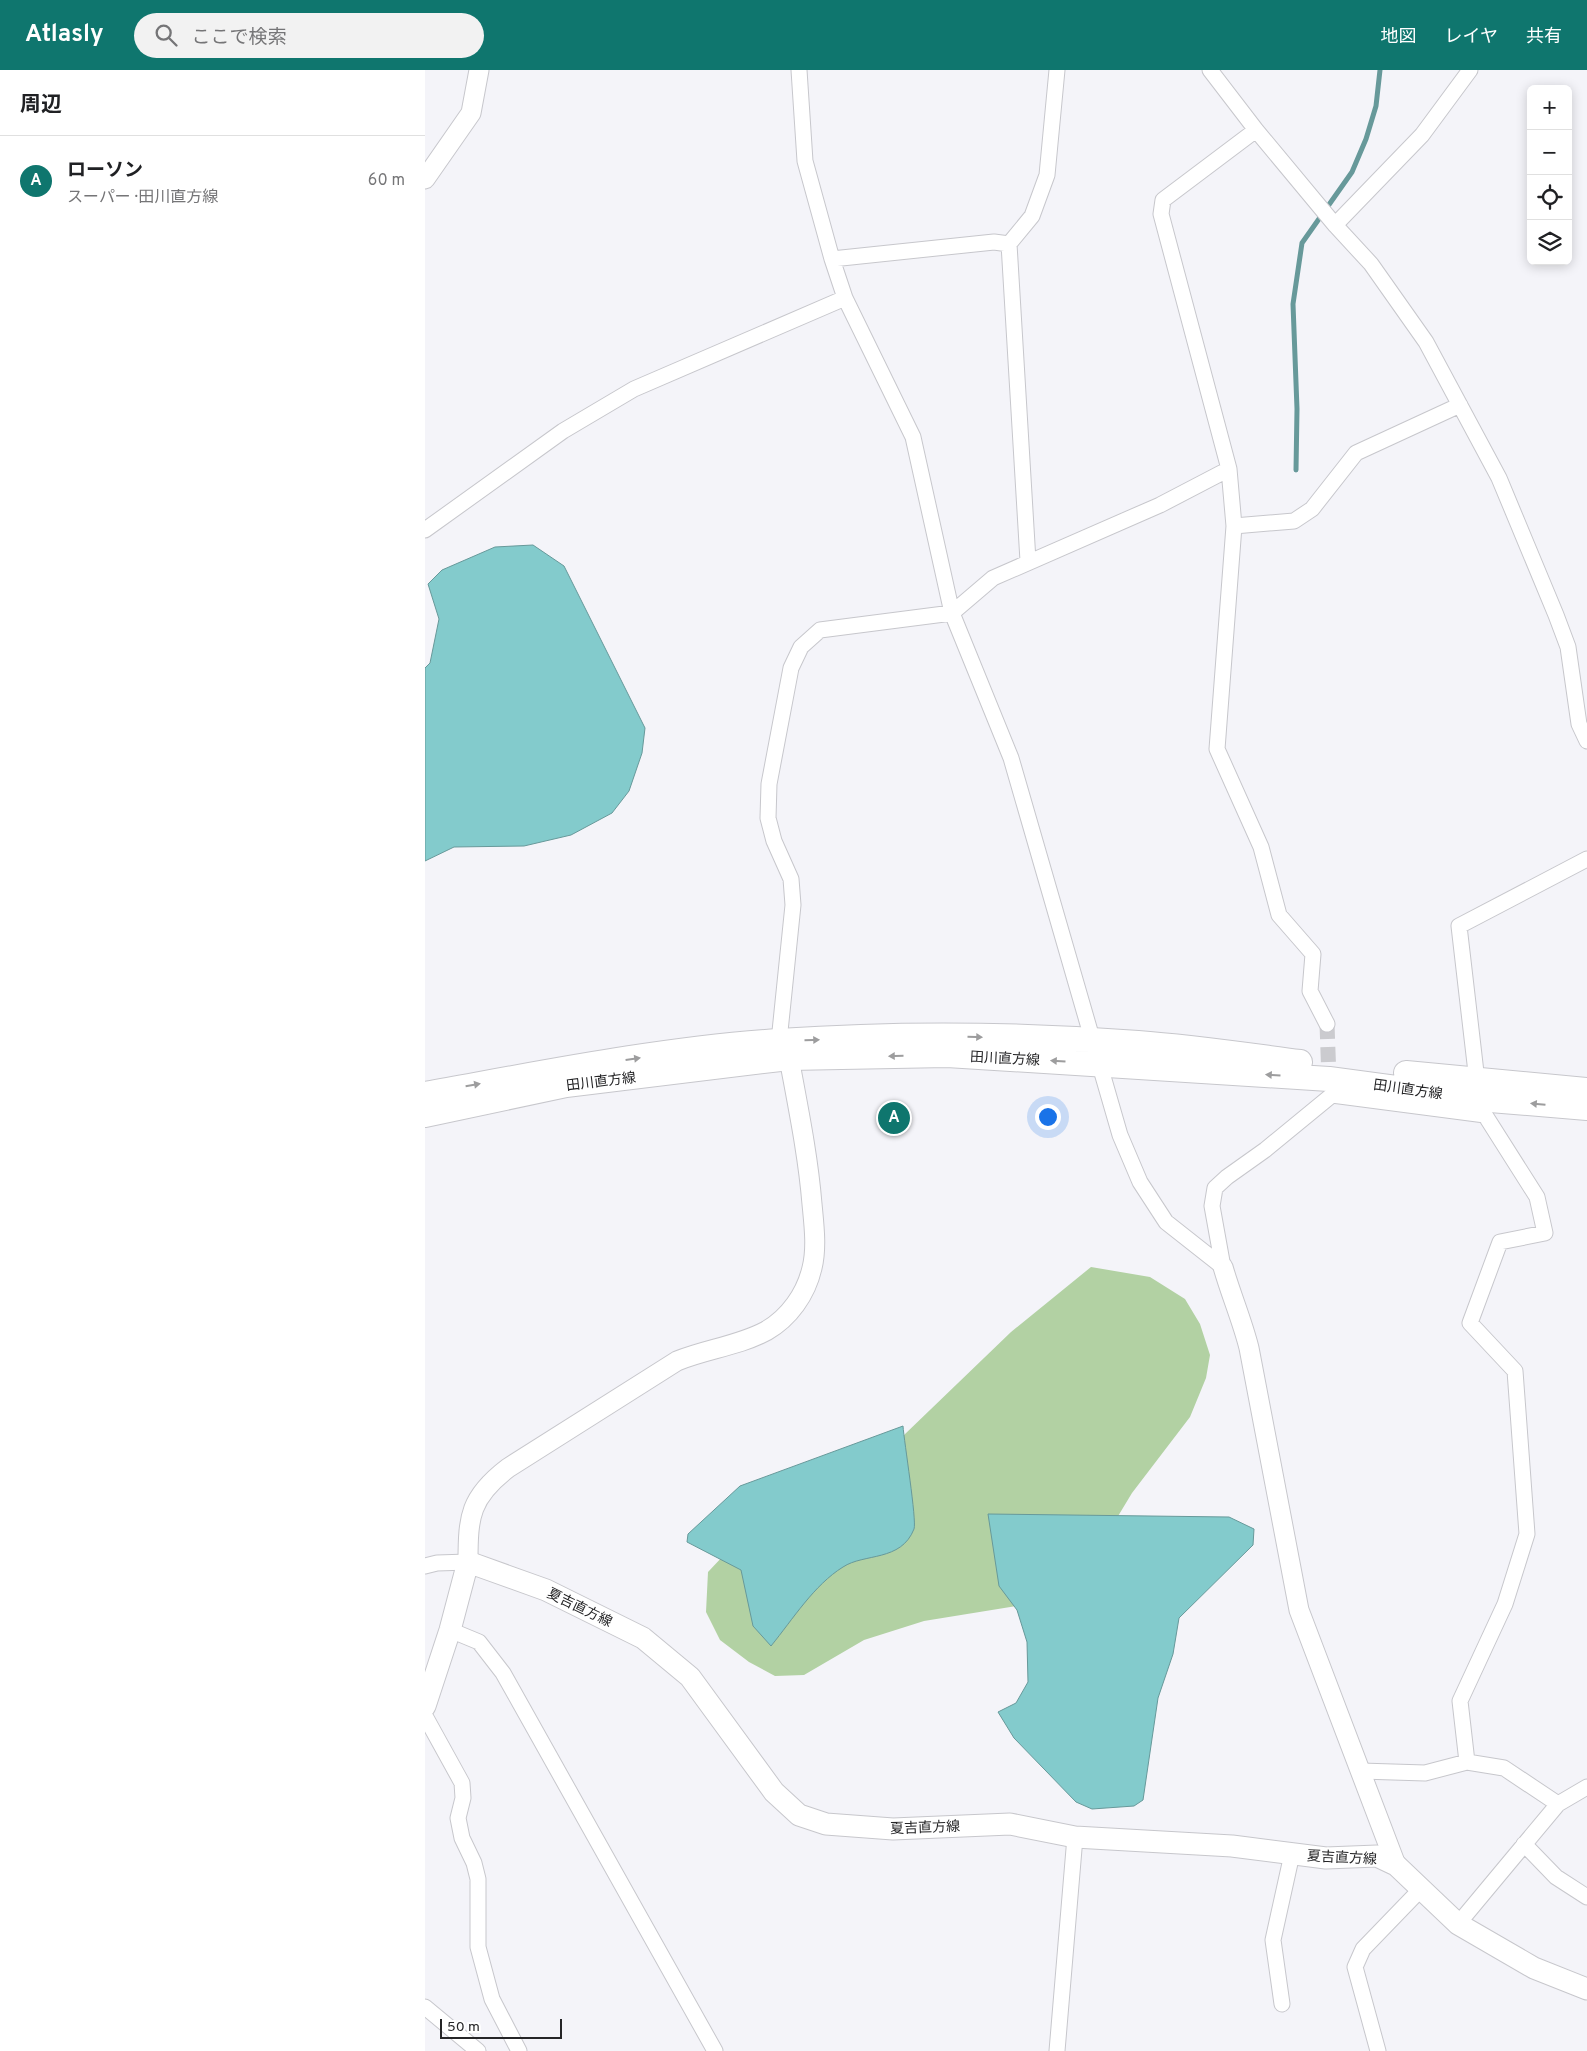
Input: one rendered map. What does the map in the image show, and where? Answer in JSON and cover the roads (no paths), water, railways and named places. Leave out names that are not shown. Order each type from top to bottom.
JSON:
[{"type":"main road","name":"田川直方線","points":[[425,1094],[562,1069],[934,1036],[1148,1044],[1480,1098],[1587,1090]]},
{"type":"main road","name":"田川直方線","points":[[425,1115],[566,1085],[784,1050],[947,1055],[1098,1063],[1331,1087],[1587,1108]]},
{"type":"main road","points":[[425,1706],[450,1630],[468,1562]]},
{"type":"main road","name":"夏吉直方線","points":[[468,1562],[546,1590],[643,1638],[690,1677],[774,1792],[799,1815],[826,1824],[893,1829],[1010,1824],[1075,1837],[1232,1846],[1326,1858],[1377,1856],[1396,1865],[1420,1890],[1458,1924],[1534,1968],[1587,1989]]},
{"type":"street","points":[[425,179],[471,113],[479,70]]},
{"type":"street","points":[[799,70],[805,161],[832,259],[845,298],[913,437],[952,613],[1011,758],[1091,1041],[1120,1135],[1140,1182],[1166,1222],[1223,1267]]},
{"type":"street","points":[[1028,561],[1009,244],[1032,216],[1047,175],[1057,70]]},
{"type":"street","points":[[1210,70],[1256,130],[1335,225],[1371,264],[1426,342],[1499,478],[1556,615],[1568,647],[1579,724],[1587,741]]},
{"type":"street","points":[[1335,225],[1422,135],[1470,70]]},
{"type":"street","points":[[1256,130],[1163,200],[1161,214],[1229,469],[1235,526],[1217,749],[1261,847],[1279,915],[1313,954],[1310,991],[1327,1024]]},
{"type":"street","points":[[832,259],[994,242],[1009,244]]},
{"type":"street","points":[[425,530],[563,431],[634,389],[845,298]]},
{"type":"street","points":[[1235,526],[1294,521],[1312,509],[1357,453],[1460,406]]},
{"type":"street","points":[[425,1566],[437,1563],[468,1562],[468,1526],[475,1505],[489,1482],[508,1468],[677,1361],[699,1352],[732,1344],[766,1331],[784,1318],[802,1296],[813,1268],[815,1235],[806,1147],[784,1050],[793,905],[791,879],[774,841],[768,818],[769,784],[791,668],[801,646],[820,630],[952,613],[993,578],[1028,561],[1160,505],[1229,469]]},
{"type":"street","points":[[1467,1762],[1460,1701],[1505,1604],[1527,1534],[1515,1371],[1470,1324],[1499,1242],[1545,1233],[1537,1197],[1480,1098],[1459,926],[1587,859]]},
{"type":"street","points":[[1331,1087],[1265,1150],[1215,1188],[1212,1206],[1223,1267],[1232,1300],[1241,1316],[1249,1348],[1299,1610],[1396,1865]]},
{"type":"street","points":[[450,1630],[479,1642],[503,1673],[715,2051]]},
{"type":"street","points":[[425,1716],[462,1782],[463,1798],[458,1818],[462,1838],[474,1863],[478,1879],[478,1947],[492,1999],[519,2051]]},
{"type":"street","points":[[1361,1771],[1425,1773],[1467,1762],[1503,1768],[1558,1804]]},
{"type":"street","points":[[1458,1924],[1558,1804],[1587,1787]]},
{"type":"street","points":[[1057,2051],[1075,1837]]},
{"type":"street","points":[[1525,1844],[1556,1877],[1587,1897]]},
{"type":"street","points":[[1281,2004],[1273,1940],[1292,1854]]},
{"type":"street","points":[[1378,2051],[1355,1967],[1363,1949],[1420,1890]]},
{"type":"street","points":[[425,2007],[478,2051]]},
{"type":"water","points":[[533,545],[564,566],[645,728],[642,753],[629,791],[612,813],[571,835],[524,846],[454,847],[425,861],[425,668],[430,663],[439,619],[428,584],[442,570],[495,547]]},
{"type":"water","points":[[903,1426],[914,1523],[914,1529],[908,1540],[891,1552],[852,1563],[832,1574],[804,1603],[771,1646],[753,1626],[741,1570],[687,1542],[688,1534],[740,1486]]},
{"type":"water","points":[[988,1514],[1229,1517],[1254,1529],[1253,1545],[1179,1618],[1173,1654],[1158,1698],[1143,1800],[1134,1806],[1092,1809],[1076,1802],[1014,1738],[998,1712],[1016,1703],[1028,1682],[1027,1642],[1017,1610],[999,1586]]},
{"type":"waterway","points":[[1296,470],[1297,409],[1293,304],[1302,243],[1352,172],[1366,139],[1376,106],[1380,70]]},
{"type":"tunnel","points":[[1327,1024],[1329,1079]]},
{"type":"place","name":"ローソン","points":[[894,1118]]}]
